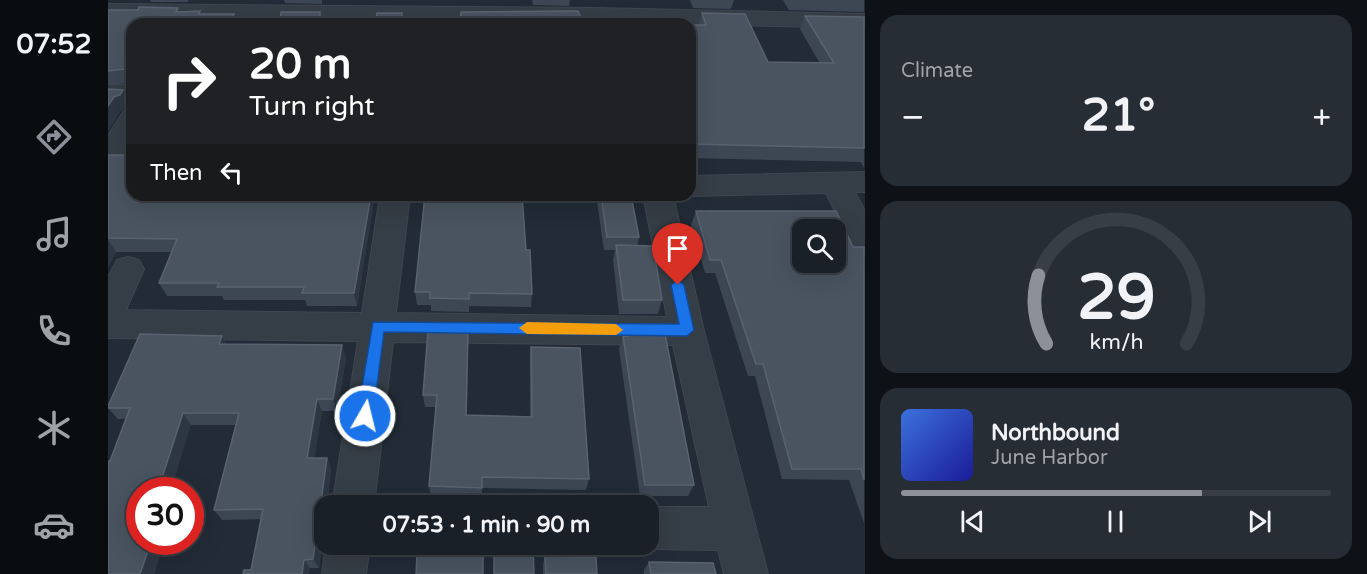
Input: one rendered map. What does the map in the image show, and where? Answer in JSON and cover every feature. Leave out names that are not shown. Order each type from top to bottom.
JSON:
[{"type":"street","points":[[108,11],[217,6],[339,7],[410,18]]},
{"type":"street","points":[[420,18],[456,7],[754,9],[864,21]]},
{"type":"street","points":[[108,93],[126,93]]},
{"type":"street","points":[[108,159],[126,128]]},
{"type":"street","points":[[696,186],[850,182],[864,242]]},
{"type":"street","points":[[355,495],[394,201]]},
{"type":"street","points":[[659,201],[687,330],[746,574]]},
{"type":"street","points":[[108,312],[128,269]]},
{"type":"street","points":[[108,324],[687,330]]},
{"type":"street","points":[[659,528],[735,529]]},
{"type":"street","points":[[344,574],[347,555]]},
{"type":"building","points":[[139,7],[178,8],[176,12],[200,11],[199,14],[234,14],[232,18],[126,18],[126,73],[125,69],[108,71],[108,10],[138,10]]},
{"type":"building","points":[[578,11],[581,18],[460,18],[461,12]]},
{"type":"building","points":[[281,12],[320,12],[320,18],[280,18]]},
{"type":"building","points":[[377,13],[402,13],[402,18],[376,18]]},
{"type":"building","points":[[702,13],[745,14],[768,62],[834,63],[805,16],[864,17],[864,148],[696,144],[696,25],[706,25]]},
{"type":"building","points":[[108,89],[123,90],[108,106]]},
{"type":"building","points":[[108,155],[126,155],[126,201],[370,201],[354,293],[302,293],[304,287],[217,287],[219,283],[159,283],[177,239],[108,238]]},
{"type":"building","points":[[424,201],[522,201],[526,250],[530,250],[532,294],[469,293],[469,299],[430,298],[430,292],[415,292]]},
{"type":"building","points":[[602,201],[632,201],[639,237],[607,237]]},
{"type":"building","points":[[696,211],[836,211],[840,219],[792,219],[792,273],[846,273],[846,232],[853,247],[864,247],[864,480],[861,469],[792,469],[763,364],[756,364],[721,260],[710,260]]},
{"type":"building","points":[[616,245],[653,246],[662,300],[623,300]]},
{"type":"building","points":[[428,331],[468,332],[466,415],[532,417],[531,347],[580,348],[589,479],[482,477],[482,488],[429,486],[437,395],[423,395]]},
{"type":"building","points":[[627,333],[665,334],[694,485],[645,485],[623,336],[628,336]]},
{"type":"building","points":[[140,334],[222,336],[219,344],[342,345],[333,399],[317,399],[307,458],[327,458],[322,495],[314,495],[313,559],[304,560],[302,574],[243,574],[244,570],[251,570],[263,509],[214,510],[239,413],[183,413],[162,477],[126,477],[126,555],[147,555],[140,574],[108,574],[108,461],[110,461],[130,408],[108,408]]},
{"type":"building","points":[[417,555],[483,556],[483,574],[416,574]]},
{"type":"building","points":[[494,555],[533,555],[534,574],[494,574]]},
{"type":"building","points":[[545,556],[596,557],[597,574],[546,574]]},
{"type":"building","points":[[649,562],[713,563],[716,574],[651,574]]},
{"type":"slow traffic","points":[[527,328],[616,330]]},
{"type":"route","points":[[365,416],[378,326],[687,330],[678,285]]}]
